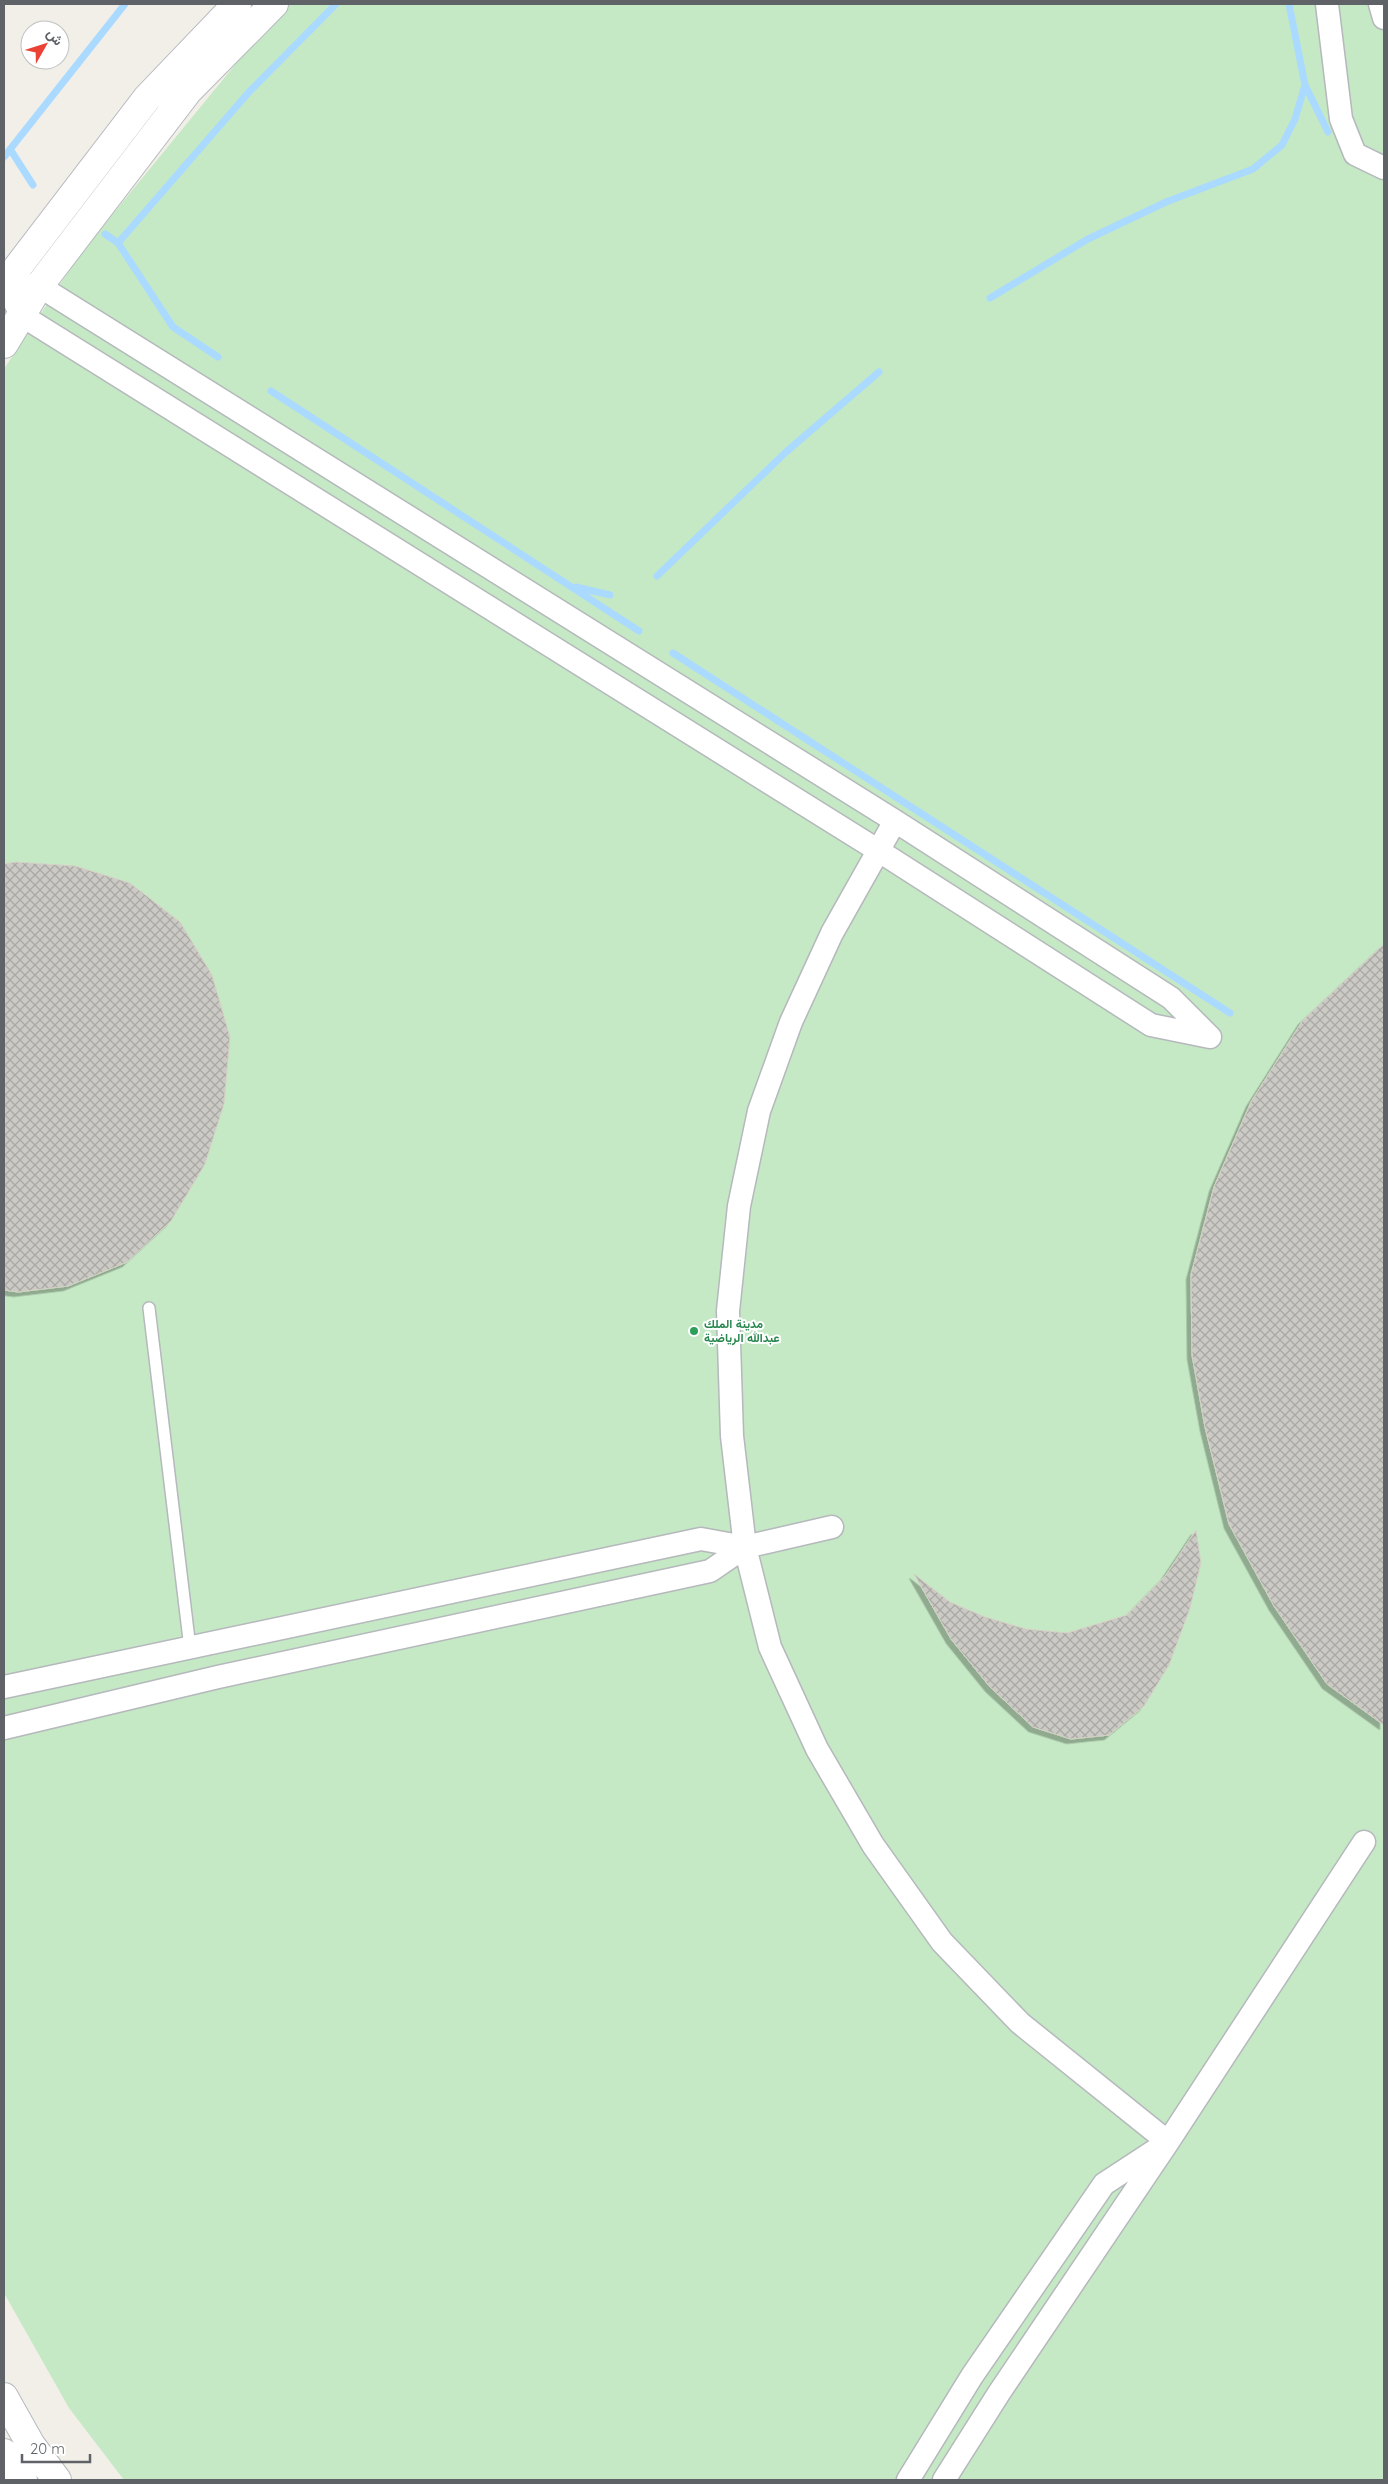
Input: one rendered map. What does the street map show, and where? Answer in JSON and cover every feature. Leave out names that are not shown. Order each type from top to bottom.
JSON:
[{"type":"main road","points":[[4,284],[147,98],[237,4]]},
{"type":"main road","points":[[4,344],[39,286],[188,91],[274,4]]},
{"type":"main road","points":[[4,2397],[31,2445],[57,2480]]},
{"type":"main road","points":[[4,2453],[23,2480]]},
{"type":"street","points":[[1327,4],[1341,119],[1354,154],[1384,168]]},
{"type":"street","points":[[1380,4],[1384,18]]},
{"type":"street","points":[[4,284],[39,286],[895,821],[1171,998],[1210,1038],[1151,1025],[879,851],[21,315],[4,284]]},
{"type":"street","points":[[895,821],[832,934],[791,1022],[759,1112],[739,1206],[728,1310],[732,1436],[745,1547],[770,1647],[817,1749],[884,1862],[942,1942],[1020,2023],[1168,2142]]},
{"type":"street","points":[[4,1728],[218,1677],[710,1571],[745,1547],[832,1527]]},
{"type":"street","points":[[4,1687],[701,1539],[745,1547]]},
{"type":"street","points":[[944,2480],[1004,2385],[1168,2142],[1364,1842]]},
{"type":"street","points":[[908,2480],[972,2376],[1104,2184],[1168,2142]]},
{"type":"lane","points":[[149,1308],[190,1648]]},
{"type":"green space","name":"مدينة الملك عبدالله الرياضية","points":[[285,4],[1384,4],[1384,2480],[124,2480],[69,2408],[4,2293],[4,369],[80,254]]},
{"type":"building","points":[[15,862],[75,866],[130,883],[180,922],[212,975],[230,1037],[224,1104],[205,1164],[171,1221],[127,1262],[68,1286],[18,1292],[4,1290],[4,864]]},
{"type":"building","points":[[1384,944],[1384,1725],[1327,1684],[1274,1606],[1229,1524],[1205,1427],[1192,1355],[1191,1275],[1214,1187],[1251,1102],[1303,1020]]},
{"type":"building","points":[[1196,1530],[1201,1563],[1190,1608],[1169,1665],[1144,1706],[1109,1735],[1071,1739],[1033,1727],[990,1687],[951,1639],[914,1574],[950,1602],[985,1617],[1026,1629],[1067,1633],[1127,1615],[1166,1575]]},
{"type":"waterway","points":[[4,157],[125,4]]},
{"type":"waterway","points":[[118,243],[249,92],[336,4]]},
{"type":"waterway","points":[[1289,4],[1305,85],[1328,132]]},
{"type":"waterway","points":[[990,298],[1088,239],[1166,202],[1253,169],[1282,145],[1295,119],[1305,85]]},
{"type":"waterway","points":[[10,149],[33,185]]},
{"type":"waterway","points":[[105,234],[118,243],[173,327],[218,357]]},
{"type":"waterway","points":[[657,576],[786,452],[879,372]]},
{"type":"waterway","points":[[271,391],[639,631]]},
{"type":"waterway","points":[[576,587],[610,595]]},
{"type":"waterway","points":[[673,653],[1230,1013]]},
{"type":"place","name":"مدينة الملك عبدالله الرياضية","points":[[694,1331]]}]
